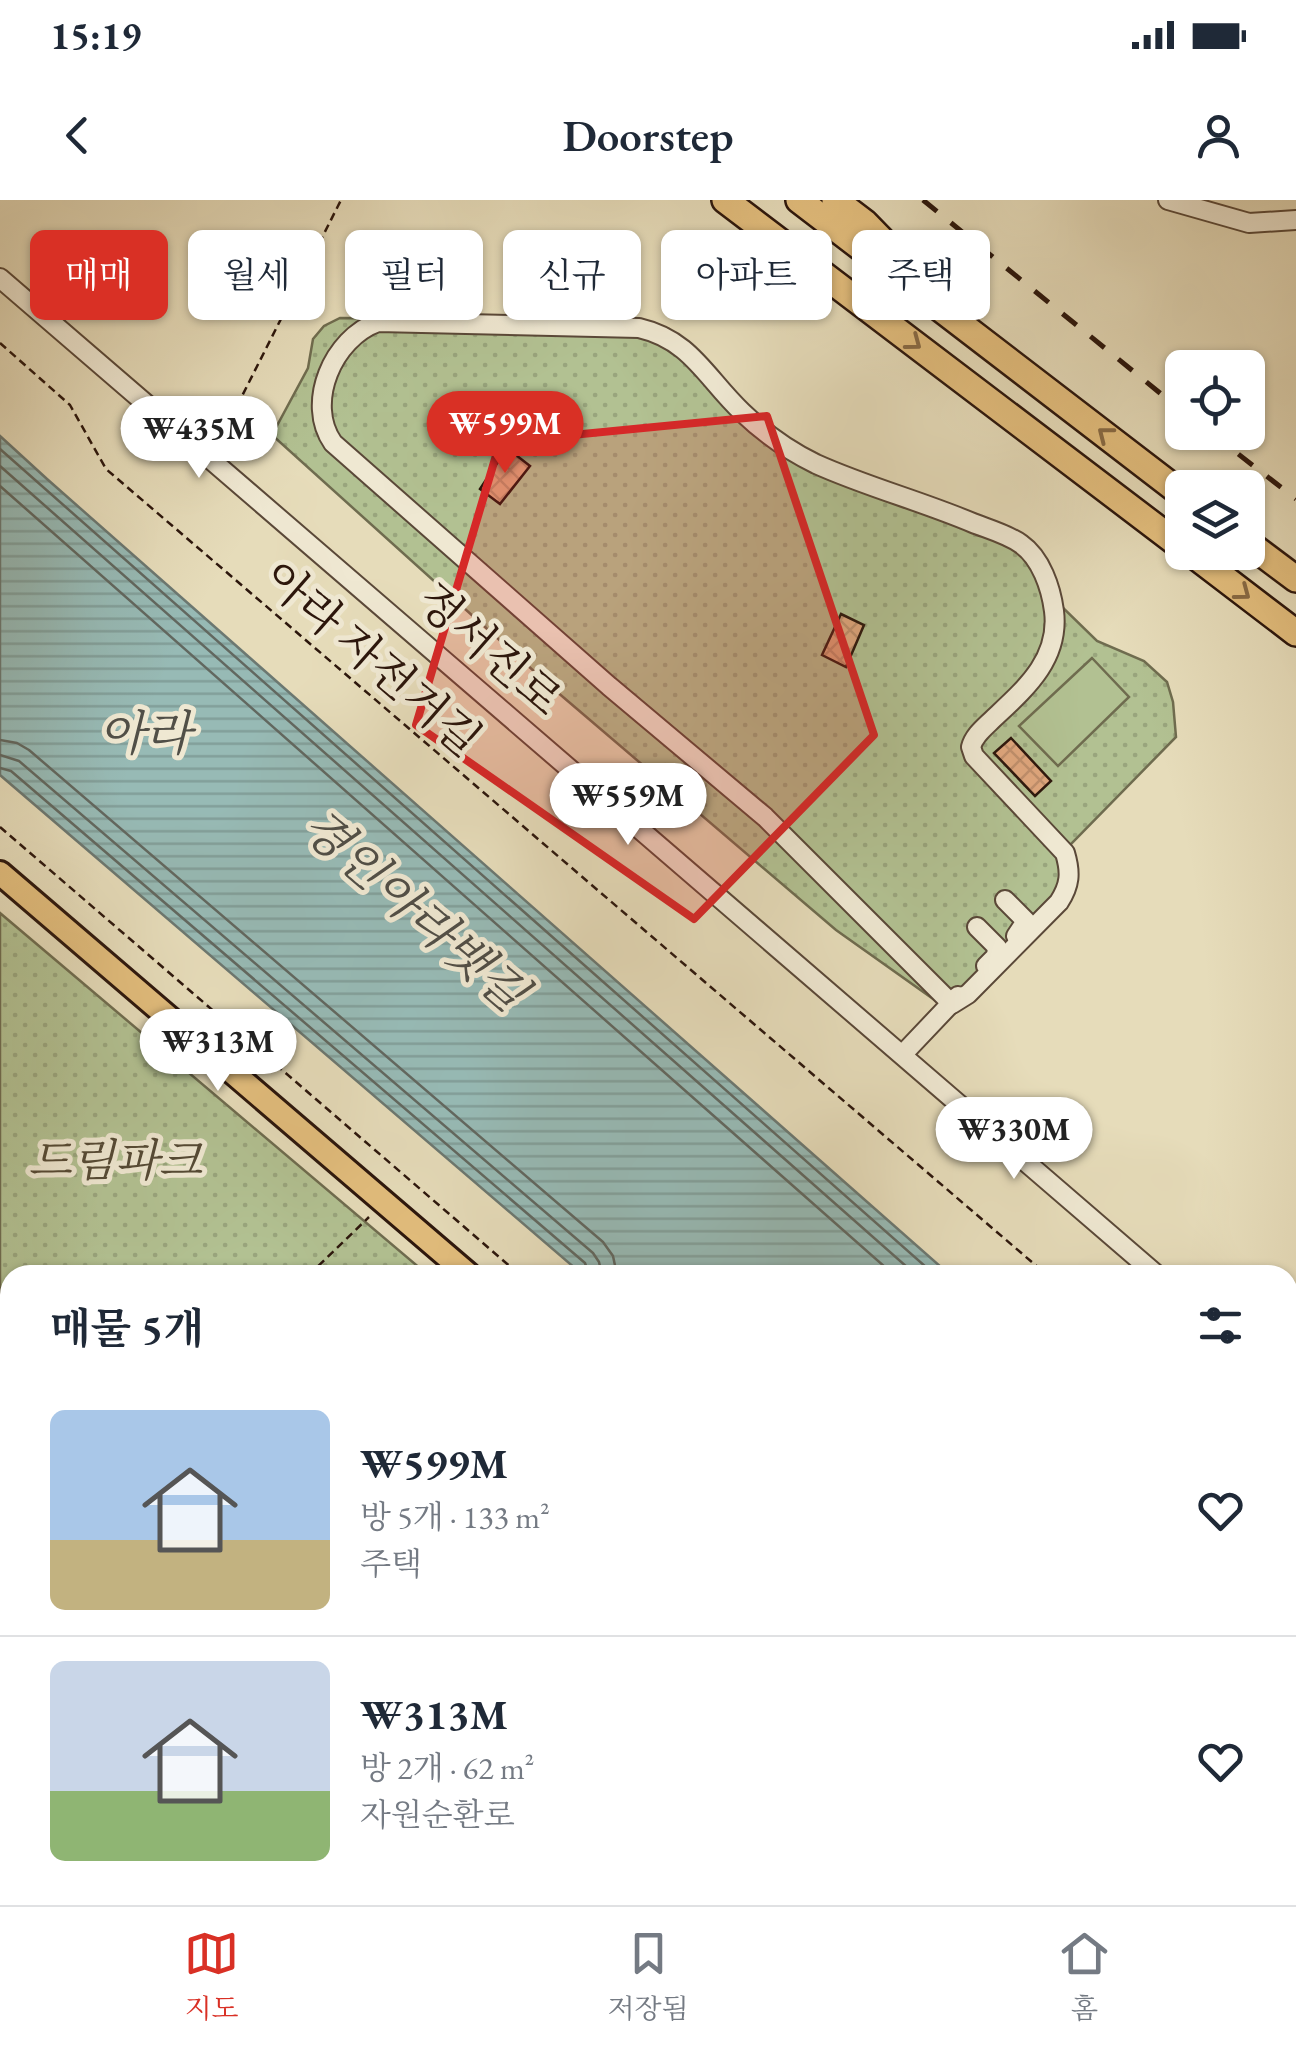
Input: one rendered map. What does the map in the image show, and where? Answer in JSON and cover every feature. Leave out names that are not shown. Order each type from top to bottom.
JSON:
[{"type":"highway","points":[[725,200],[1165,534]]},
{"type":"highway","points":[[799,200],[1165,481]]},
{"type":"highway","points":[[835,200],[864,223],[968,327]]},
{"type":"highway","points":[[1265,556],[1296,579]]},
{"type":"highway","points":[[1214,570],[1296,633]]},
{"type":"main road","points":[[0,873],[456,1265]]},
{"type":"street","points":[[1168,200],[1249,224],[1296,220]]},
{"type":"street","name":"정서진로","points":[[0,278],[1146,1265]]},
{"type":"street","points":[[952,1004],[765,818],[333,443],[326,434],[322,400],[329,368],[350,339],[378,322],[640,328],[665,334],[742,412],[782,445],[836,472],[950,513],[1022,545],[1042,572],[1054,613],[1054,632],[1034,680],[978,734],[972,747],[974,756],[1065,852],[1070,870],[1068,889],[1059,902],[1007,947]]},
{"type":"street","points":[[903,1054],[952,1004],[968,994],[1026,922],[1005,900]]},
{"type":"street","points":[[978,927],[1007,947]]},
{"type":"path","points":[[237,406],[341,200]]},
{"type":"path","name":"아라 자전거길","points":[[0,343],[70,405],[106,468],[1035,1265]]},
{"type":"path","points":[[0,827],[508,1265]]},
{"type":"path","points":[[319,1265],[384,1202]]},
{"type":"highlighted area","points":[[767,416],[874,735],[694,919],[416,725],[500,442]]},
{"type":"green space","points":[[340,318],[611,320],[669,329],[756,419],[819,459],[1007,529],[1058,603],[1097,641],[1144,661],[1167,682],[1176,737],[1067,848],[1074,872],[953,1013],[836,930],[556,691],[272,435],[308,368],[313,339],[324,326]]},
{"type":"green space","points":[[1092,658],[1129,697],[1058,766],[1019,726]]},
{"type":"green space","name":"드림파크","points":[[0,913],[416,1265],[0,1265]]},
{"type":"water","name":"아라","points":[[0,436],[939,1265],[571,1265],[0,775]]},
{"type":"building","points":[[507,448],[530,466],[500,504],[480,489]]},
{"type":"building","points":[[841,614],[864,625],[846,667],[822,655]]},
{"type":"building","points":[[1011,738],[1051,781],[1035,796],[994,753]]},
{"type":"railway","points":[[923,200],[1165,397]]},
{"type":"railway","points":[[1233,450],[1296,499]]},
{"type":"water label","name":"경인아라뱃길","points":[[415,909]]}]
